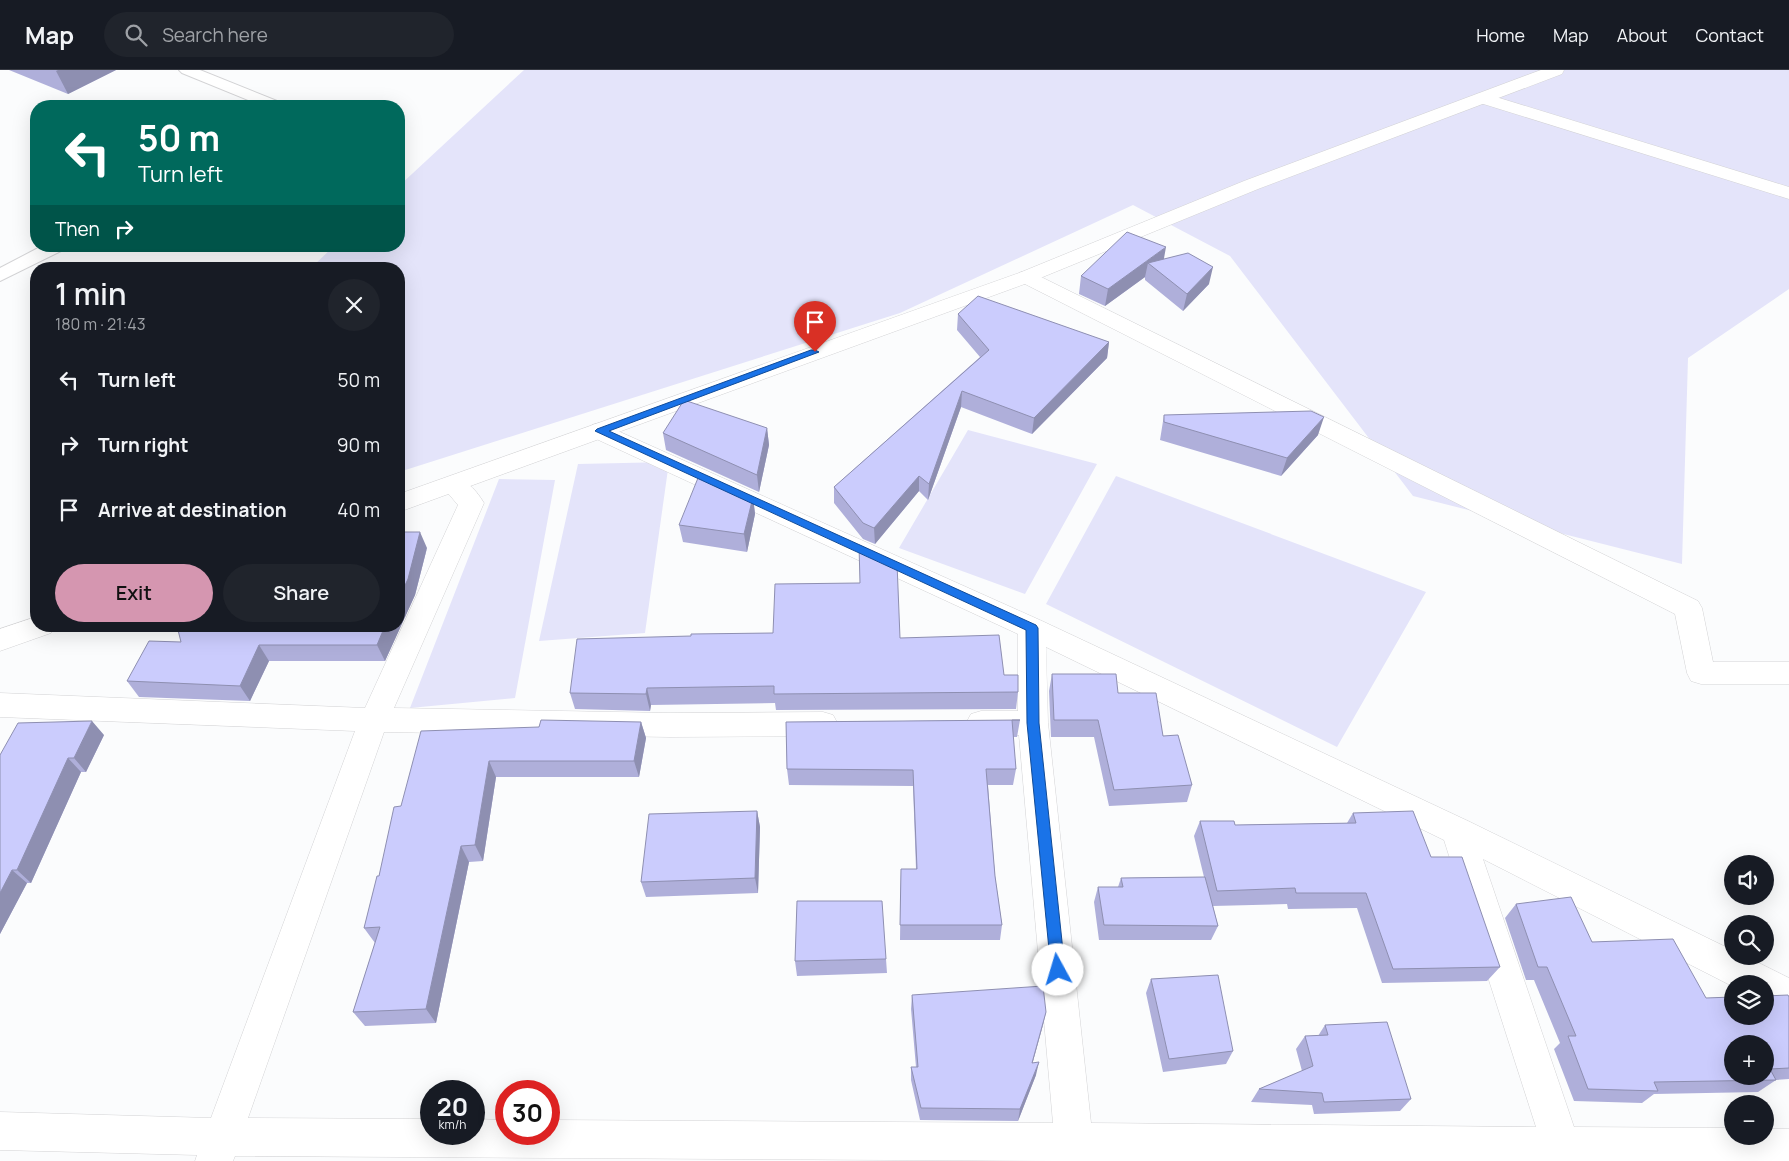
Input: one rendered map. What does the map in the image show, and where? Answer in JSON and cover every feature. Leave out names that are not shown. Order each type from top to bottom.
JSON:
[{"type":"street","points":[[405,501],[1026,277],[1251,185],[1556,70]]},
{"type":"street","points":[[1483,98],[1789,193]]},
{"type":"street","points":[[1026,277],[1688,608],[1701,673],[1789,673]]},
{"type":"street","points":[[600,431],[1032,628],[1457,831],[1747,975]]},
{"type":"street","points":[[218,1149],[374,720],[471,503],[453,485]]},
{"type":"street","points":[[1032,628],[1033,723],[1076,1151]]},
{"type":"street","points":[[0,640],[30,630]]},
{"type":"street","points":[[2,708],[374,720],[670,725],[846,724]]},
{"type":"street","points":[[954,724],[1033,723]]},
{"type":"street","points":[[1457,831],[1560,1146]]},
{"type":"street","points":[[1774,988],[1789,996]]},
{"type":"street","points":[[0,1131],[218,1149],[1276,1152],[1560,1146],[1789,1148]]},
{"type":"lane","points":[[187,70],[261,100]]},
{"type":"lane","points":[[0,275],[45,252]]},
{"type":"shaded area","points":[[524,70],[1789,70],[1789,289],[1688,358],[1682,564],[1413,496],[1230,256],[1133,205],[900,313],[405,470],[405,262],[317,262],[328,252],[405,252],[405,180]]},
{"type":"shaded area","points":[[968,430],[1097,464],[1025,594],[899,548]]},
{"type":"shaded area","points":[[669,462],[645,633],[539,641],[578,464]]},
{"type":"shaded area","points":[[1116,476],[1426,592],[1337,747],[1046,604]]},
{"type":"shaded area","points":[[499,479],[555,480],[515,698],[410,708]]},
{"type":"building","points":[[1127,232],[1166,247],[1108,289],[1081,276]]},
{"type":"building","points":[[1188,253],[1213,267],[1187,294],[1148,263]]},
{"type":"building","points":[[978,296],[1109,342],[1034,418],[962,391],[929,484],[919,476],[874,528],[863,523],[834,487],[989,350],[958,314]]},
{"type":"building","points":[[684,400],[767,428],[757,475],[663,433]]},
{"type":"building","points":[[1311,411],[1324,417],[1287,458],[1164,422],[1164,415]]},
{"type":"building","points":[[700,473],[753,497],[744,534],[679,525]]},
{"type":"building","points":[[405,532],[420,532],[405,585]]},
{"type":"building","points":[[859,545],[897,563],[900,638],[999,635],[1004,675],[1018,675],[1018,692],[774,694],[774,686],[647,688],[646,694],[570,693],[577,639],[691,636],[691,634],[773,633],[775,584],[860,583]]},
{"type":"building","points":[[178,632],[382,632],[377,645],[259,645],[240,686],[127,681],[149,641],[181,642]]},
{"type":"building","points":[[1052,674],[1116,674],[1118,693],[1156,693],[1163,736],[1178,735],[1192,785],[1114,790],[1098,720],[1054,720]]},
{"type":"building","points":[[541,720],[641,722],[634,761],[489,761],[475,845],[461,846],[426,1009],[353,1012],[380,927],[364,928],[377,876],[379,876],[394,807],[401,806],[421,731],[539,727]]},
{"type":"building","points":[[1012,720],[1016,769],[986,769],[995,876],[1002,925],[900,925],[901,869],[917,869],[913,770],[787,769],[786,722]]},
{"type":"building","points":[[92,721],[74,758],[68,758],[17,870],[12,870],[0,893],[0,755],[18,723]]},
{"type":"building","points":[[757,811],[755,878],[641,882],[649,814]]},
{"type":"building","points":[[1413,811],[1431,857],[1462,857],[1500,967],[1393,969],[1366,893],[1296,893],[1295,888],[1217,891],[1200,821],[1234,821],[1235,825],[1356,823],[1353,813]]},
{"type":"building","points":[[1205,877],[1218,926],[1104,925],[1098,887],[1123,887],[1121,878]]},
{"type":"building","points":[[1571,897],[1592,942],[1673,939],[1706,998],[1724,997],[1724,1025],[1774,1025],[1774,996],[1788,995],[1789,1068],[1774,1069],[1774,1035],[1724,1035],[1724,1081],[1654,1082],[1658,1091],[1588,1089],[1568,1036],[1576,1036],[1547,967],[1538,967],[1516,904]]},
{"type":"building","points":[[797,901],[882,901],[886,959],[795,961]]},
{"type":"building","points":[[1218,975],[1233,1051],[1169,1059],[1151,979]]},
{"type":"building","points":[[1043,986],[1046,1012],[1032,1063],[1039,1062],[1020,1109],[921,1108],[911,1067],[918,1067],[912,995]]},
{"type":"building","points":[[1387,1022],[1411,1099],[1324,1102],[1322,1093],[1259,1089],[1313,1066],[1305,1036],[1328,1035],[1325,1025]]},
{"type":"route","points":[[815,352],[600,431],[1032,628],[1033,723],[1058,970]]}]
